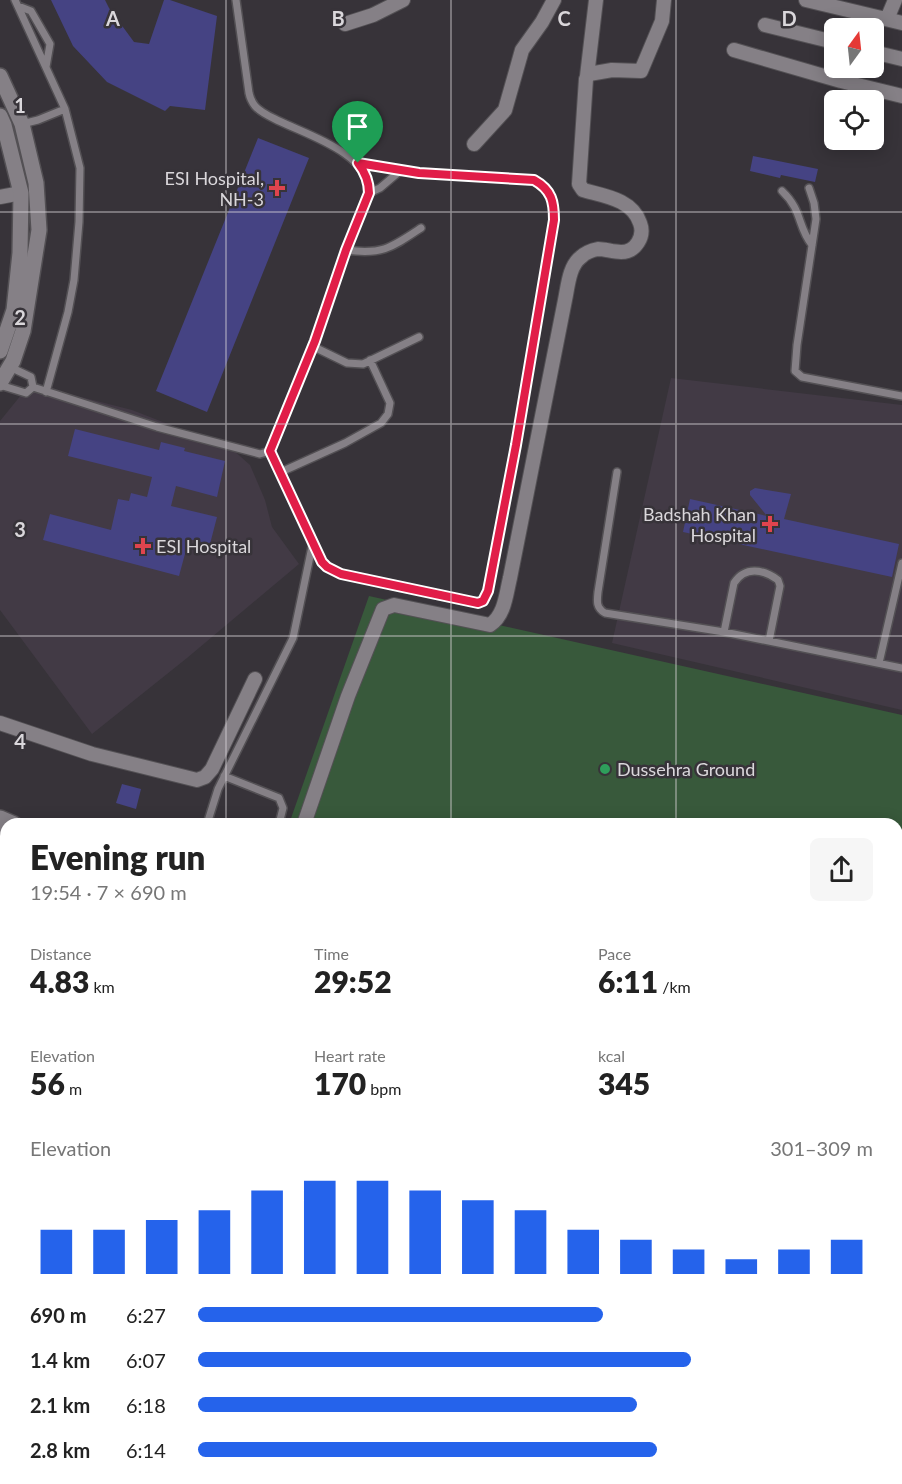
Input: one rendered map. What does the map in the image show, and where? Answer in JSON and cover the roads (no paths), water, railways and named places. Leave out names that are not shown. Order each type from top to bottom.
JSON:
[{"type":"street","points":[[345,24],[373,15],[404,0]]},
{"type":"street","points":[[474,144],[506,110],[522,50],[554,0]]},
{"type":"street","points":[[306,818],[344,706],[383,609],[394,605],[490,625],[496,621],[502,609],[510,578],[573,267],[579,258],[598,249],[624,252],[633,248],[641,240],[643,230],[636,212],[626,203],[583,190],[579,184],[587,76],[596,0]]},
{"type":"street","points":[[587,76],[592,72],[602,71],[641,71],[662,21],[664,0]]},
{"type":"street","points":[[806,0],[902,23]]},
{"type":"street","points":[[887,19],[895,0]]},
{"type":"street","points":[[765,24],[824,39]]},
{"type":"street","points":[[734,50],[902,96]]},
{"type":"street","points":[[884,55],[902,59]]},
{"type":"street","points":[[0,76],[22,124],[36,183],[39,230],[23,331],[0,384]]},
{"type":"street","points":[[0,116],[21,193],[20,253],[14,310],[0,351]]},
{"type":"street","points":[[0,197],[21,193]]},
{"type":"street","points":[[0,723],[102,757],[197,780],[209,774],[255,680]]},
{"type":"lane","points":[[236,0],[249,93],[255,106],[269,116],[325,142],[358,163],[364,171],[369,187],[369,193],[312,346],[270,451],[327,567],[341,574],[478,603],[486,597],[516,445],[554,207],[549,191],[534,180],[400,171],[358,163]]},
{"type":"lane","points":[[16,3],[31,11],[50,44],[46,67]]},
{"type":"lane","points":[[16,3],[65,109],[80,168],[79,222],[68,312],[46,392]]},
{"type":"lane","points":[[22,124],[65,109]]},
{"type":"lane","points":[[369,193],[380,188],[400,171]]},
{"type":"lane","points":[[809,188],[816,212],[795,371],[802,377],[902,396]]},
{"type":"lane","points":[[782,191],[795,205],[812,245]]},
{"type":"lane","points":[[346,250],[377,252],[398,244],[421,228]]},
{"type":"lane","points":[[312,346],[346,363],[363,364],[419,337]]},
{"type":"lane","points":[[280,472],[345,443],[381,423],[388,414],[390,403],[370,360]]},
{"type":"lane","points":[[9,367],[31,377],[33,387]]},
{"type":"lane","points":[[0,384],[26,393],[33,387]]},
{"type":"lane","points":[[33,387],[157,427],[260,454],[270,451]]},
{"type":"lane","points":[[617,472],[602,558],[598,608],[605,613],[724,632],[902,668]]},
{"type":"lane","points":[[209,818],[214,798],[224,776],[293,638],[314,542]]},
{"type":"lane","points":[[879,663],[902,563]]},
{"type":"lane","points":[[724,632],[734,583],[745,572],[754,570],[778,580],[780,586],[770,641]]},
{"type":"lane","points":[[224,776],[279,798],[283,808],[280,818]]},
{"type":"place","name":"ESI Hospital, NH-3","points":[[277,188]]},
{"type":"place","name":"Badshah Khan Hospital","points":[[770,524]]},
{"type":"place","name":"ESI Hospital","points":[[143,546]]},
{"type":"place","name":"Dussehra Ground","points":[[605,769]]}]
